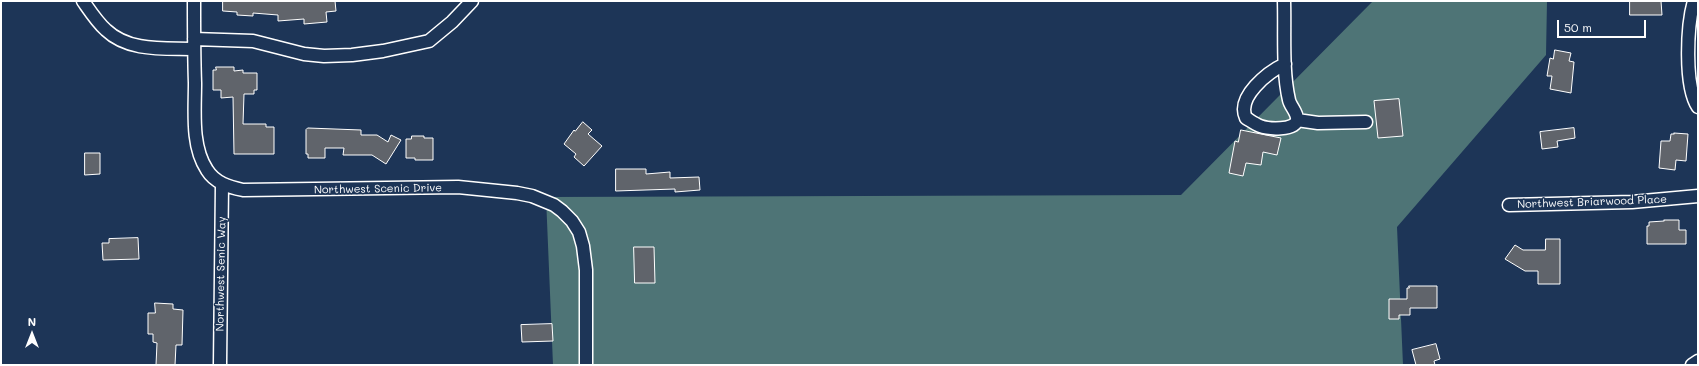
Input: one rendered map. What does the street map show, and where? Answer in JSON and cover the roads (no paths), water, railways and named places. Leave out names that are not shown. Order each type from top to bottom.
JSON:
[{"type":"street","points":[[83,1],[103,27],[113,36],[137,46],[253,41],[304,54],[324,56],[352,56],[383,51],[429,40],[452,22],[472,1]]},
{"type":"street","name":"Northwest Scenic Drive","points":[[194,1],[195,130],[201,159],[207,171],[216,180],[222,184],[243,190],[458,187],[517,193],[532,196],[554,206],[562,211],[572,221],[579,232],[583,246],[586,270],[586,365]]},
{"type":"street","points":[[1284,1],[1285,64],[1289,101],[1295,113],[1296,120],[1294,125],[1285,128],[1261,126],[1246,118],[1245,103],[1258,83],[1274,69],[1285,64]]},
{"type":"street","points":[[1694,1],[1689,26],[1689,78],[1691,92],[1698,107]]},
{"type":"street","points":[[1296,120],[1318,123],[1366,122]]},
{"type":"street","name":"Northwest Senic Way","points":[[220,365],[222,184]]},
{"type":"street","name":"Northwest Briarwood Place","points":[[1509,205],[1632,202],[1698,196]]},
{"type":"street","points":[[1692,365],[1698,361]]}]
